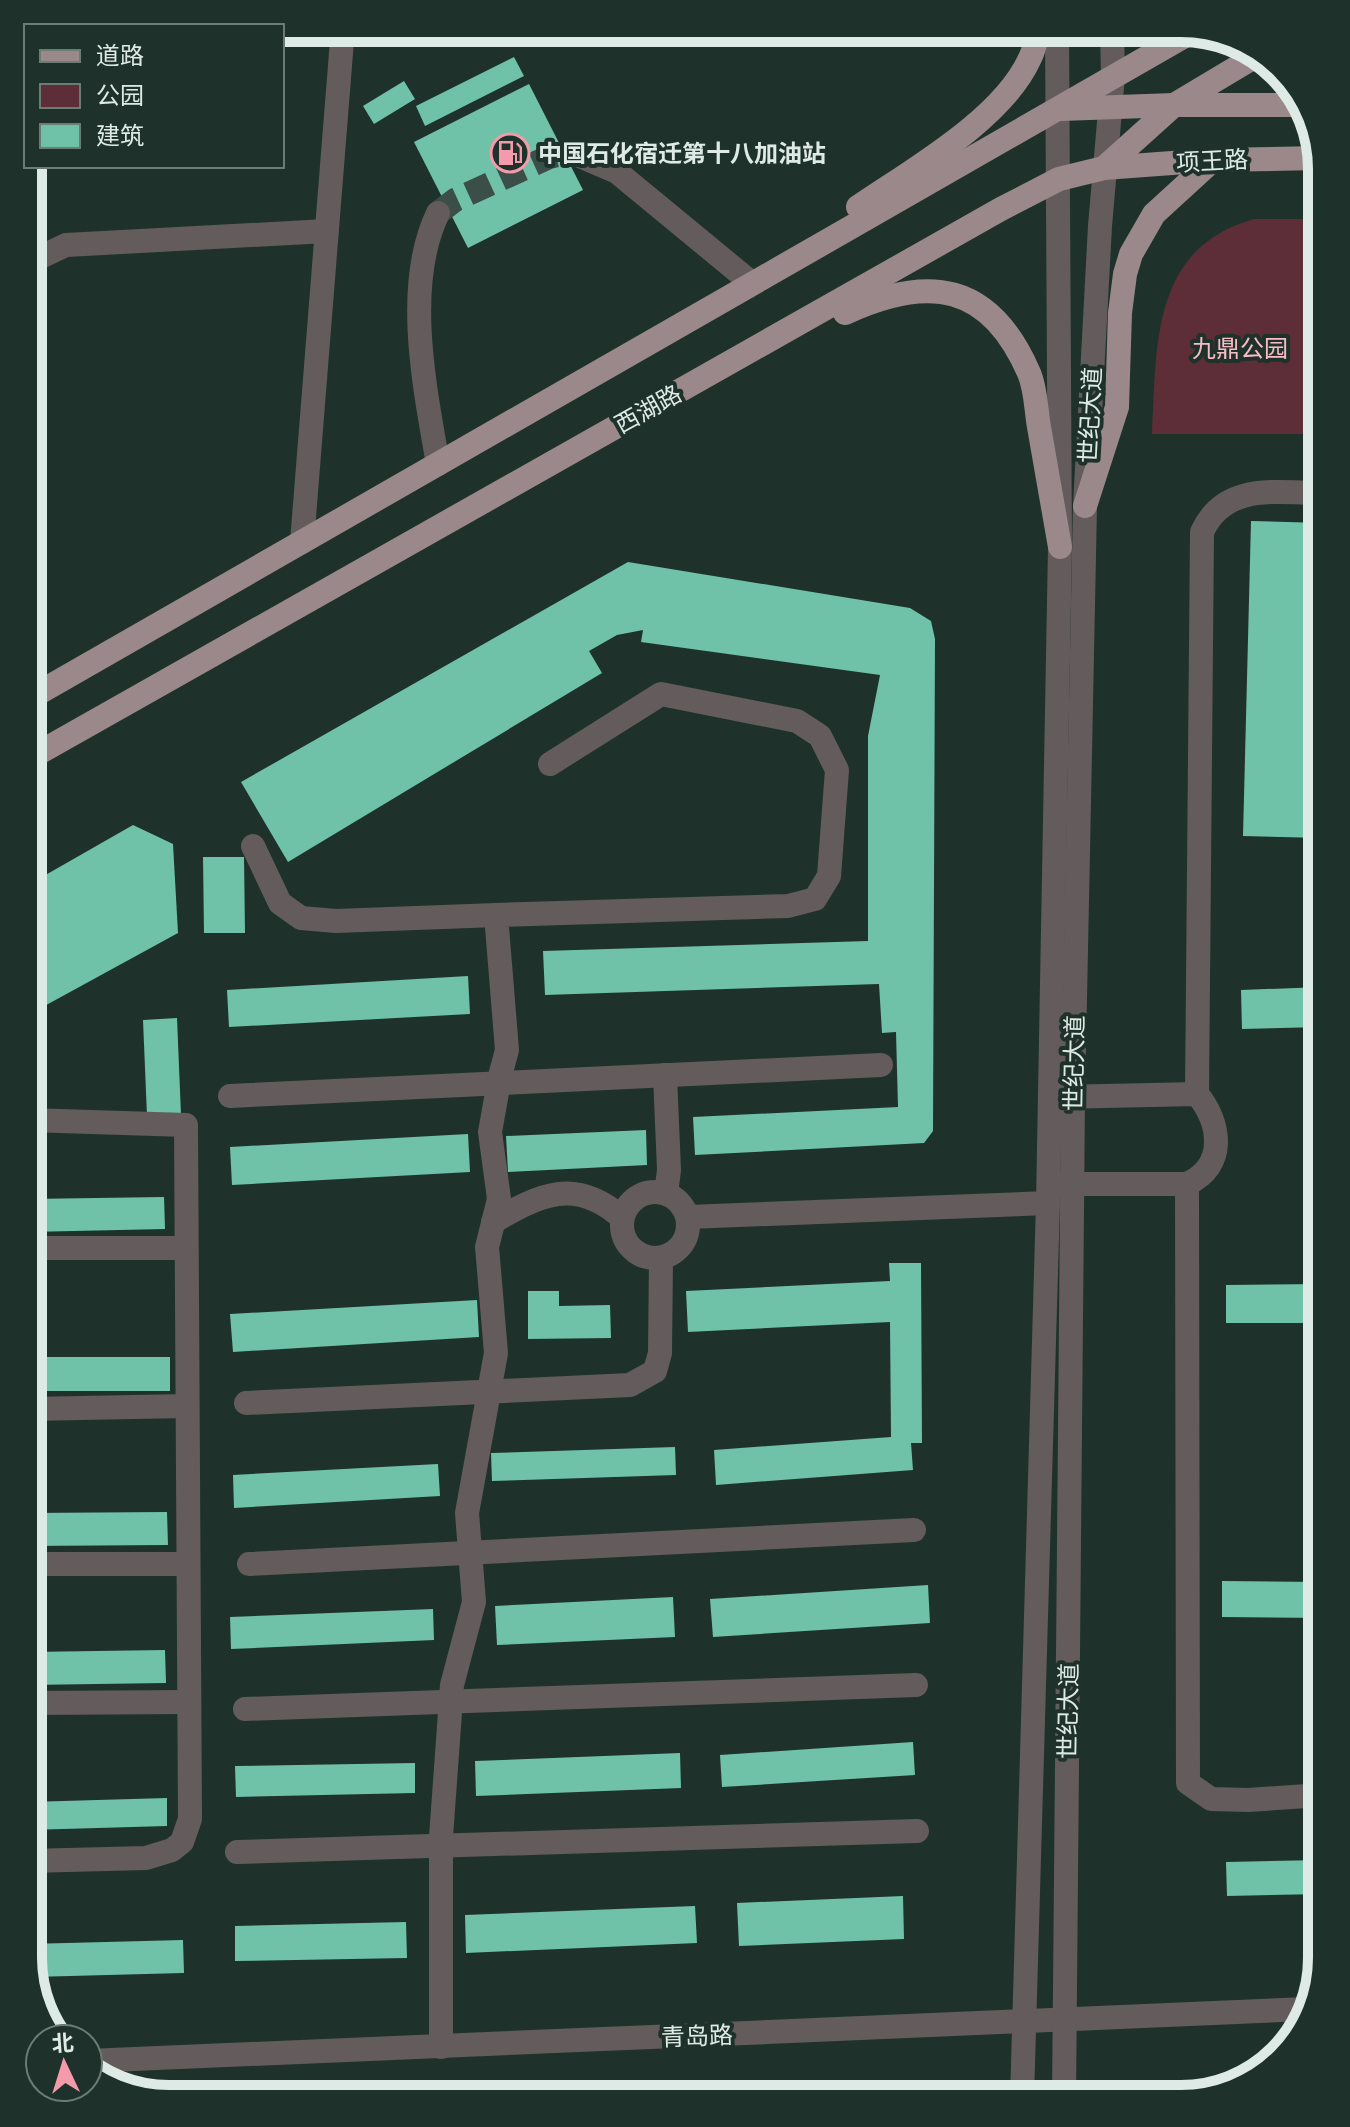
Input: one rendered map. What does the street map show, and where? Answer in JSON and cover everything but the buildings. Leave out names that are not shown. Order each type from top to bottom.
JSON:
[{"type":"main road","points":[[686,322],[926,161],[981,119],[1012,88],[1031,58],[1035,42]]},
{"type":"main road","points":[[42,691],[1174,42]]},
{"type":"main road","name":"西湖路","points":[[42,751],[1059,179],[1104,168],[1174,105],[1248,61]]},
{"type":"main road","points":[[1057,109],[1291,105]]},
{"type":"main road","name":"项王路","points":[[1104,168],[1213,160],[1307,158]]},
{"type":"main road","points":[[1085,506],[1117,407],[1120,313],[1131,254],[1154,214],[1213,160]]},
{"type":"main road","points":[[694,383],[870,301],[917,290],[953,294],[986,308],[1011,339],[1030,376],[1060,547]]},
{"type":"street","points":[[302,542],[342,42]]},
{"type":"street","name":"世纪大道","points":[[1057,42],[1061,1097],[1074,1185],[1064,2085]]},
{"type":"street","name":"世纪大道","points":[[1022,2085],[1047,1194],[1061,1097],[1085,506],[1104,168],[1113,76],[1112,42]]},
{"type":"street","points":[[575,154],[617,172],[748,280]]},
{"type":"street","points":[[438,213],[427,238],[420,316],[426,394],[438,464]]},
{"type":"street","points":[[42,256],[66,245],[327,231]]},
{"type":"street","points":[[688,1217],[1047,1194],[1074,1185],[1187,1184],[1201,1178],[1211,1166],[1215,1148],[1215,1127],[1208,1107],[1197,1094],[1202,532],[1209,516],[1229,499],[1244,494],[1308,493]]},
{"type":"street","points":[[253,846],[280,903],[301,918],[336,921],[788,906],[815,899],[829,876],[837,770],[820,736],[797,721],[661,694],[550,764]]},
{"type":"street","points":[[441,2047],[441,1846],[452,1685],[474,1602],[467,1513],[496,1353],[487,1247],[499,1199],[490,1132],[507,1050],[496,915]]},
{"type":"street","points":[[230,1096],[881,1065]]},
{"type":"street","points":[[665,1075],[669,1170],[666,1194]]},
{"type":"street","points":[[1061,1097],[1197,1094]]},
{"type":"street","points":[[42,1120],[186,1125],[190,1819],[182,1842],[159,1855],[42,1861]]},
{"type":"street","points":[[1187,1184],[1188,1783],[1211,1799],[1308,1796]]},
{"type":"street","points":[[493,1222],[531,1199],[573,1193],[593,1197],[622,1218]]},
{"type":"street","points":[[644,1194],[666,1194],[676,1199],[688,1217],[686,1239],[671,1255],[661,1259],[639,1255],[631,1249],[621,1229],[622,1218],[634,1199],[644,1194]]},
{"type":"street","points":[[42,1248],[186,1248]]},
{"type":"street","points":[[246,1403],[630,1385],[655,1371],[660,1353],[661,1259]]},
{"type":"street","points":[[42,1409],[187,1406]]},
{"type":"street","points":[[249,1564],[914,1530]]},
{"type":"street","points":[[42,1564],[188,1564]]},
{"type":"street","points":[[245,1709],[916,1685]]},
{"type":"street","points":[[42,1703],[189,1702]]},
{"type":"street","points":[[237,1852],[917,1831]]},
{"type":"street","name":"青岛路","points":[[104,2060],[1065,2022],[1297,2010]]},
{"type":"green space","name":"九鼎公园","points":[[1254,219],[1308,219],[1308,434],[1152,434],[1155,368],[1166,305],[1177,277],[1195,253],[1220,233]]},
{"type":"tunnel","points":[[438,213],[455,200],[549,157],[575,154]]},
{"type":"place","name":"中国石化宿迁第十八加油站","points":[[510,153]]}]
